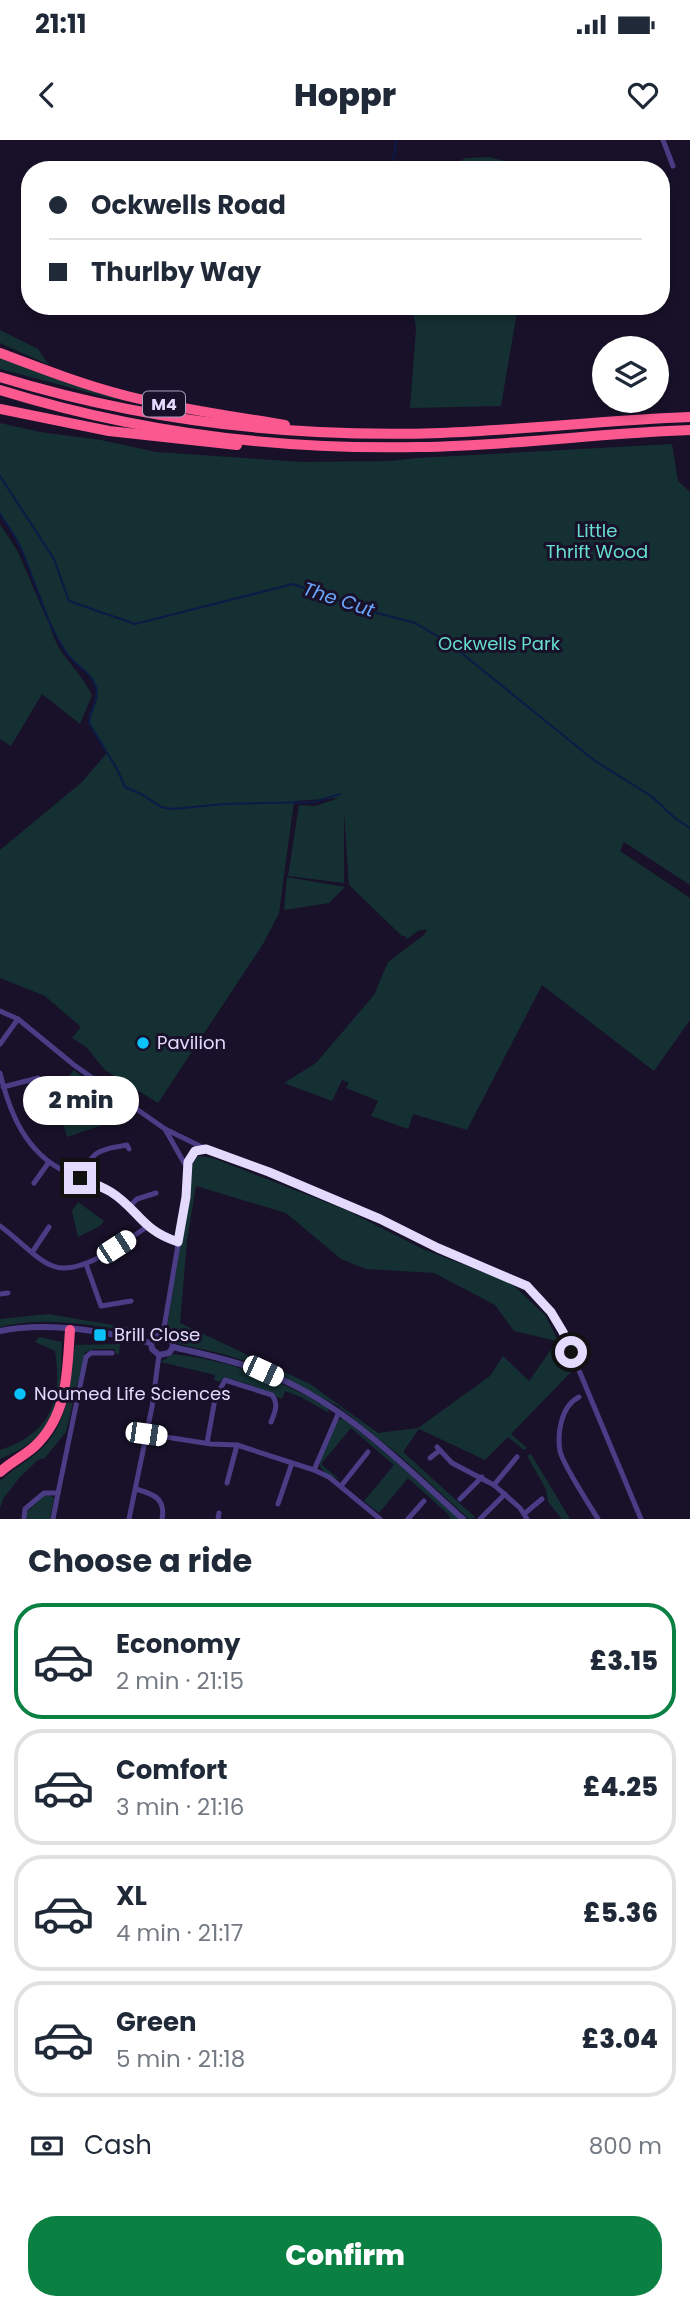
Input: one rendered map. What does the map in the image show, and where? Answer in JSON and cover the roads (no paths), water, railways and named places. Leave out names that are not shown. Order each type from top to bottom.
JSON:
[{"type":"highway","name":"M4","points":[[0,353],[85,384],[149,401],[334,433]]},
{"type":"highway","name":"M4","points":[[0,377],[74,397],[169,417],[240,427],[334,433],[443,433],[690,417]]},
{"type":"highway","name":"M4","points":[[0,390],[64,408],[126,421],[273,444]]},
{"type":"highway","name":"M4","points":[[0,409],[124,433],[232,445],[434,447],[690,430]]},
{"type":"highway","points":[[0,1472],[40,1440],[59,1413],[66,1381],[70,1330]]},
{"type":"highway","points":[[0,1463],[16,1460]]},
{"type":"street","points":[[663,140],[673,166]]},
{"type":"street","points":[[0,1011],[18,1019],[85,1073],[165,1129],[206,1149],[269,1172],[380,1219],[438,1248],[527,1286],[551,1312],[563,1332],[641,1519]]},
{"type":"street","points":[[0,1044],[18,1019]]},
{"type":"street","points":[[0,1073],[9,1107],[35,1151],[49,1162],[112,1193],[147,1227],[160,1236],[178,1242]]},
{"type":"street","points":[[3,1087],[38,1078]]},
{"type":"street","points":[[0,1109],[9,1107]]},
{"type":"street","points":[[165,1129],[187,1168]]},
{"type":"street","points":[[80,1178],[90,1158],[97,1151],[127,1144],[129,1149]]},
{"type":"street","points":[[163,1334],[186,1197],[188,1162],[195,1151],[206,1149]]},
{"type":"street","points":[[34,1183],[49,1162]]},
{"type":"street","points":[[128,1208],[137,1199],[156,1194]]},
{"type":"street","points":[[0,1226],[55,1267],[71,1268],[86,1264],[147,1227]]},
{"type":"street","points":[[33,1251],[49,1227]]},
{"type":"street","points":[[86,1264],[101,1306],[131,1301]]},
{"type":"street","points":[[0,1294],[8,1293]]},
{"type":"street","points":[[0,1331],[41,1327],[111,1333],[151,1343]]},
{"type":"street","points":[[163,1334],[172,1340],[173,1347],[166,1355],[159,1355],[154,1352],[151,1343],[157,1335],[163,1334]]},
{"type":"street","points":[[173,1347],[223,1358],[263,1371],[303,1390],[361,1428],[463,1519]]},
{"type":"street","points":[[53,1519],[86,1357],[91,1353],[112,1353]]},
{"type":"street","points":[[129,1519],[159,1355]]},
{"type":"street","points":[[207,1443],[215,1399],[225,1380],[272,1395],[276,1400],[276,1407],[271,1422]]},
{"type":"street","points":[[574,1397],[562,1419],[561,1452],[598,1519]]},
{"type":"street","points":[[314,1470],[339,1412]]},
{"type":"street","points":[[146,1434],[237,1445],[314,1470],[341,1486],[380,1519]]},
{"type":"street","points":[[227,1483],[226,1474],[237,1445]]},
{"type":"street","points":[[430,1458],[439,1448],[461,1468],[494,1485],[525,1516],[542,1499]]},
{"type":"street","points":[[341,1486],[368,1452]]},
{"type":"street","points":[[494,1485],[517,1457]]},
{"type":"street","points":[[278,1504],[292,1463]]},
{"type":"street","points":[[460,1499],[482,1477]]},
{"type":"street","points":[[136,1489],[155,1495],[162,1502],[162,1519]]},
{"type":"street","points":[[24,1519],[25,1509],[44,1493],[58,1493]]},
{"type":"street","points":[[480,1519],[505,1494]]},
{"type":"street","points":[[408,1519],[424,1501]]},
{"type":"waterway","points":[[393,161],[397,140]]},
{"type":"waterway","name":"The Cut","points":[[0,476],[54,559],[69,601],[135,624],[293,584],[366,610],[415,623],[449,643],[595,761],[651,796],[690,828]]},
{"type":"waterway","points":[[0,514],[20,546],[60,643],[71,659],[94,682],[96,696],[89,723],[125,787],[161,807],[173,809],[224,804],[314,802],[340,794]]},
{"type":"place","name":"Pavilion","points":[[143,1043]]},
{"type":"place","name":"Brill Close","points":[[100,1335]]},
{"type":"place","name":"Noumed Life Sciences","points":[[20,1394]]},
{"type":"park label","name":"Little Thrift Wood","points":[[597,541]]},
{"type":"park label","name":"Ockwells Park","points":[[499,644]]}]
